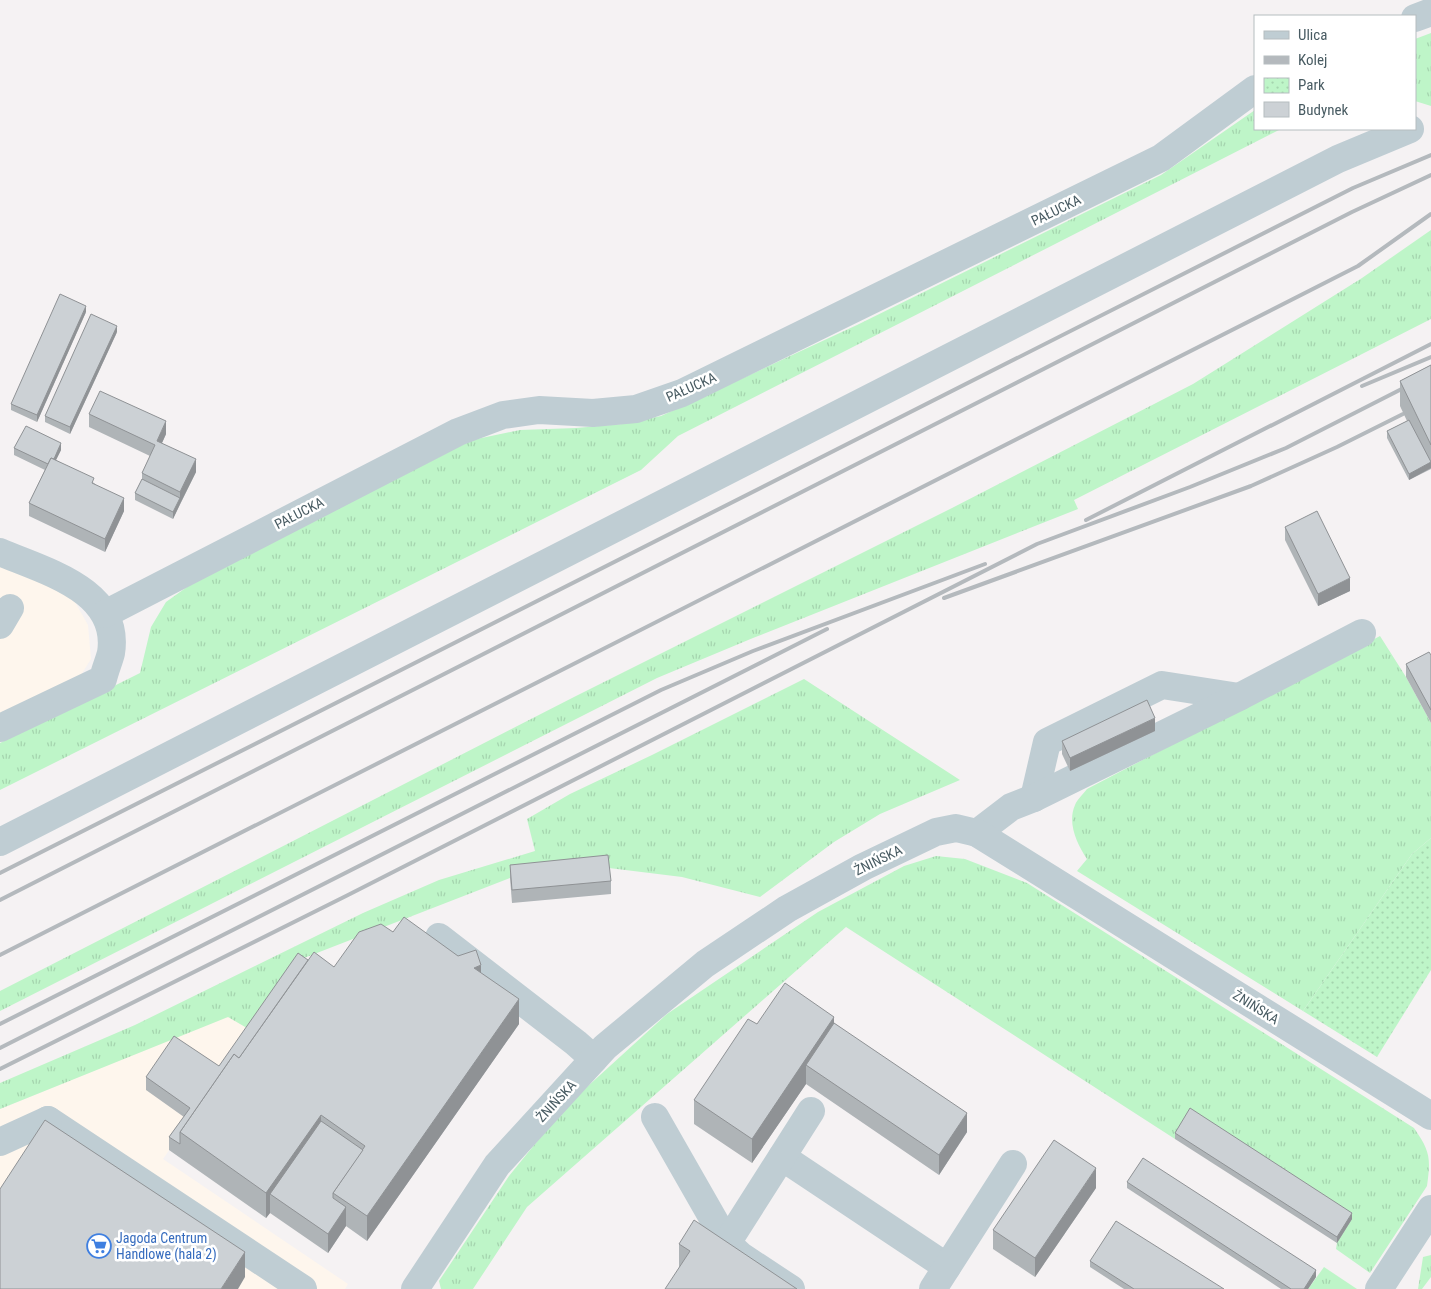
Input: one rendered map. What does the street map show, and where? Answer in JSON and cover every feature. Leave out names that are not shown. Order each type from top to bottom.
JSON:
[{"type":"street","points":[[1416,18],[1431,12]]},
{"type":"street","name":"PAŁUCKA","points":[[105,614],[458,432],[503,415],[540,410],[593,413],[636,409],[682,393],[1161,158],[1254,90]]},
{"type":"street","points":[[1416,127],[1431,120]]},
{"type":"street","points":[[0,842],[1338,158],[1408,130]]},
{"type":"street","points":[[0,552],[71,582],[87,592],[105,614],[111,631],[111,652],[103,679],[0,728]]},
{"type":"street","points":[[977,833],[1011,807],[1034,798],[1238,697],[1362,633]]},
{"type":"street","points":[[1034,798],[1047,742],[1162,686],[1238,697]]},
{"type":"street","name":"ŻNIŃSKA","points":[[414,1289],[497,1165],[605,1047],[705,964],[787,909],[863,867],[936,832],[956,828],[977,833],[1431,1116]]},
{"type":"street","points":[[439,937],[576,1043],[594,1060]]},
{"type":"street","points":[[727,1242],[811,1112]]},
{"type":"street","points":[[655,1117],[727,1242],[741,1256],[791,1289]]},
{"type":"street","points":[[0,1142],[48,1120]]},
{"type":"street","points":[[21,1160],[48,1120]]},
{"type":"street","points":[[48,1120],[303,1289]]},
{"type":"street","points":[[782,1157],[940,1278],[1013,1164]]},
{"type":"street","points":[[1380,1289],[1430,1215]]},
{"type":"shaded area","points":[[0,563],[51,584],[75,602],[88,625],[91,659],[81,675],[0,716]]},
{"type":"shaded area","points":[[228,1016],[252,1031],[163,1159],[348,1284],[345,1289],[0,1289],[0,1109]]},
{"type":"green space","points":[[1431,33],[1431,106],[1416,101],[1416,39]]},
{"type":"green space","points":[[1254,111],[1254,130],[1279,130],[678,436],[641,470],[0,790],[0,743],[140,673],[151,627],[166,602],[194,582],[472,440],[520,430],[622,424],[661,416],[857,325],[1161,175]]},
{"type":"green space","points":[[1431,230],[1431,319],[1074,500],[1078,509],[657,678],[0,1011],[0,991],[574,697],[952,508],[1193,384],[1362,278]]},
{"type":"green space","points":[[1380,636],[1406,677],[1431,723],[1431,838],[1412,854],[1303,1011],[1077,871],[1087,859],[1074,833],[1072,819],[1077,801],[1087,789]]},
{"type":"green space","points":[[804,679],[960,780],[880,814],[834,842],[760,897],[682,877],[609,868],[510,878],[304,958],[252,1031],[228,1017],[0,1109],[0,1083],[135,1025],[363,913],[439,880],[535,851],[527,819],[570,794]]},
{"type":"green space","points":[[1431,838],[1431,970],[1377,1057],[1303,1011],[1412,854]]},
{"type":"green space","points":[[936,856],[965,859],[1027,883],[1414,1128],[1428,1155],[1427,1186],[1370,1273],[1336,1249],[1337,1243],[1190,1115],[1175,1139],[846,927],[527,1207],[473,1289],[441,1289],[439,1281],[509,1176],[565,1107],[667,1014],[818,912],[904,866]]},
{"type":"green space","points":[[1431,1255],[1431,1277],[1422,1289],[1418,1289],[1423,1257]]},
{"type":"green space","points":[[1324,1267],[1357,1289],[1308,1289]]},
{"type":"building","points":[[60,294],[86,306],[37,415],[11,404]]},
{"type":"building","points":[[91,314],[117,326],[70,427],[45,416]]},
{"type":"building","points":[[1431,365],[1431,445],[1400,381]]},
{"type":"building","points":[[100,391],[166,421],[157,441],[196,459],[180,492],[142,473],[155,445],[89,414]]},
{"type":"building","points":[[1409,420],[1431,462],[1409,474],[1387,431]]},
{"type":"building","points":[[26,426],[61,443],[54,459],[51,458],[48,464],[14,448]]},
{"type":"building","points":[[51,458],[94,478],[92,483],[124,498],[105,539],[29,503]]},
{"type":"building","points":[[142,479],[180,498],[173,512],[135,493]]},
{"type":"building","points":[[1317,511],[1350,578],[1318,594],[1285,527]]},
{"type":"building","points":[[1429,652],[1431,655],[1431,710],[1406,664]]},
{"type":"building","points":[[1147,700],[1155,718],[1070,758],[1062,741]]},
{"type":"building","points":[[608,855],[611,881],[512,890],[510,865]]},
{"type":"building","points":[[404,917],[458,956],[476,950],[481,965],[474,968],[519,999],[367,1216],[333,1193],[365,1146],[321,1115],[266,1193],[180,1132],[234,1054],[239,1058],[314,952],[334,967],[359,932],[381,924],[393,932]]},
{"type":"building","points":[[298,953],[308,960],[239,1058],[234,1054],[180,1132],[180,1144],[169,1137],[190,1108],[146,1077],[174,1036],[219,1066]]},
{"type":"building","points":[[785,983],[834,1017],[752,1139],[694,1100],[748,1019],[757,1024]]},
{"type":"building","points":[[834,1023],[967,1113],[939,1155],[806,1065]]},
{"type":"building","points":[[1190,1108],[1352,1213],[1337,1237],[1175,1133]]},
{"type":"building","name":"Jagoda Centrum Handlowe (hala 2)","points":[[45,1120],[245,1252],[221,1289],[0,1289],[0,1189]]},
{"type":"building","points":[[321,1121],[363,1150],[333,1193],[333,1198],[346,1207],[328,1234],[270,1194]]},
{"type":"building","points":[[1054,1140],[1096,1168],[1035,1258],[993,1230]]},
{"type":"building","points":[[1143,1158],[1316,1270],[1304,1289],[1291,1289],[1127,1182]]},
{"type":"building","points":[[694,1220],[797,1289],[665,1289],[690,1251],[679,1244]]},
{"type":"building","points":[[1116,1221],[1224,1289],[1134,1289],[1090,1261]]},
{"type":"railway","points":[[0,873],[1353,188],[1431,155]]},
{"type":"railway","points":[[0,900],[1352,212],[1431,175]]},
{"type":"railway","points":[[0,955],[1358,266],[1431,214]]},
{"type":"railway","points":[[1086,520],[1431,344]]},
{"type":"railway","points":[[1362,386],[1431,357]]},
{"type":"railway","points":[[0,1069],[348,895],[1037,544],[1190,487],[1286,448],[1431,374]]},
{"type":"railway","points":[[944,598],[1251,486],[1337,447],[1403,414]]},
{"type":"railway","points":[[0,1024],[661,690],[753,651],[985,564]]},
{"type":"railway","points":[[0,1048],[827,629]]},
{"type":"place","name":"Jagoda Centrum Handlowe (hala 2)","points":[[99,1246]]}]
